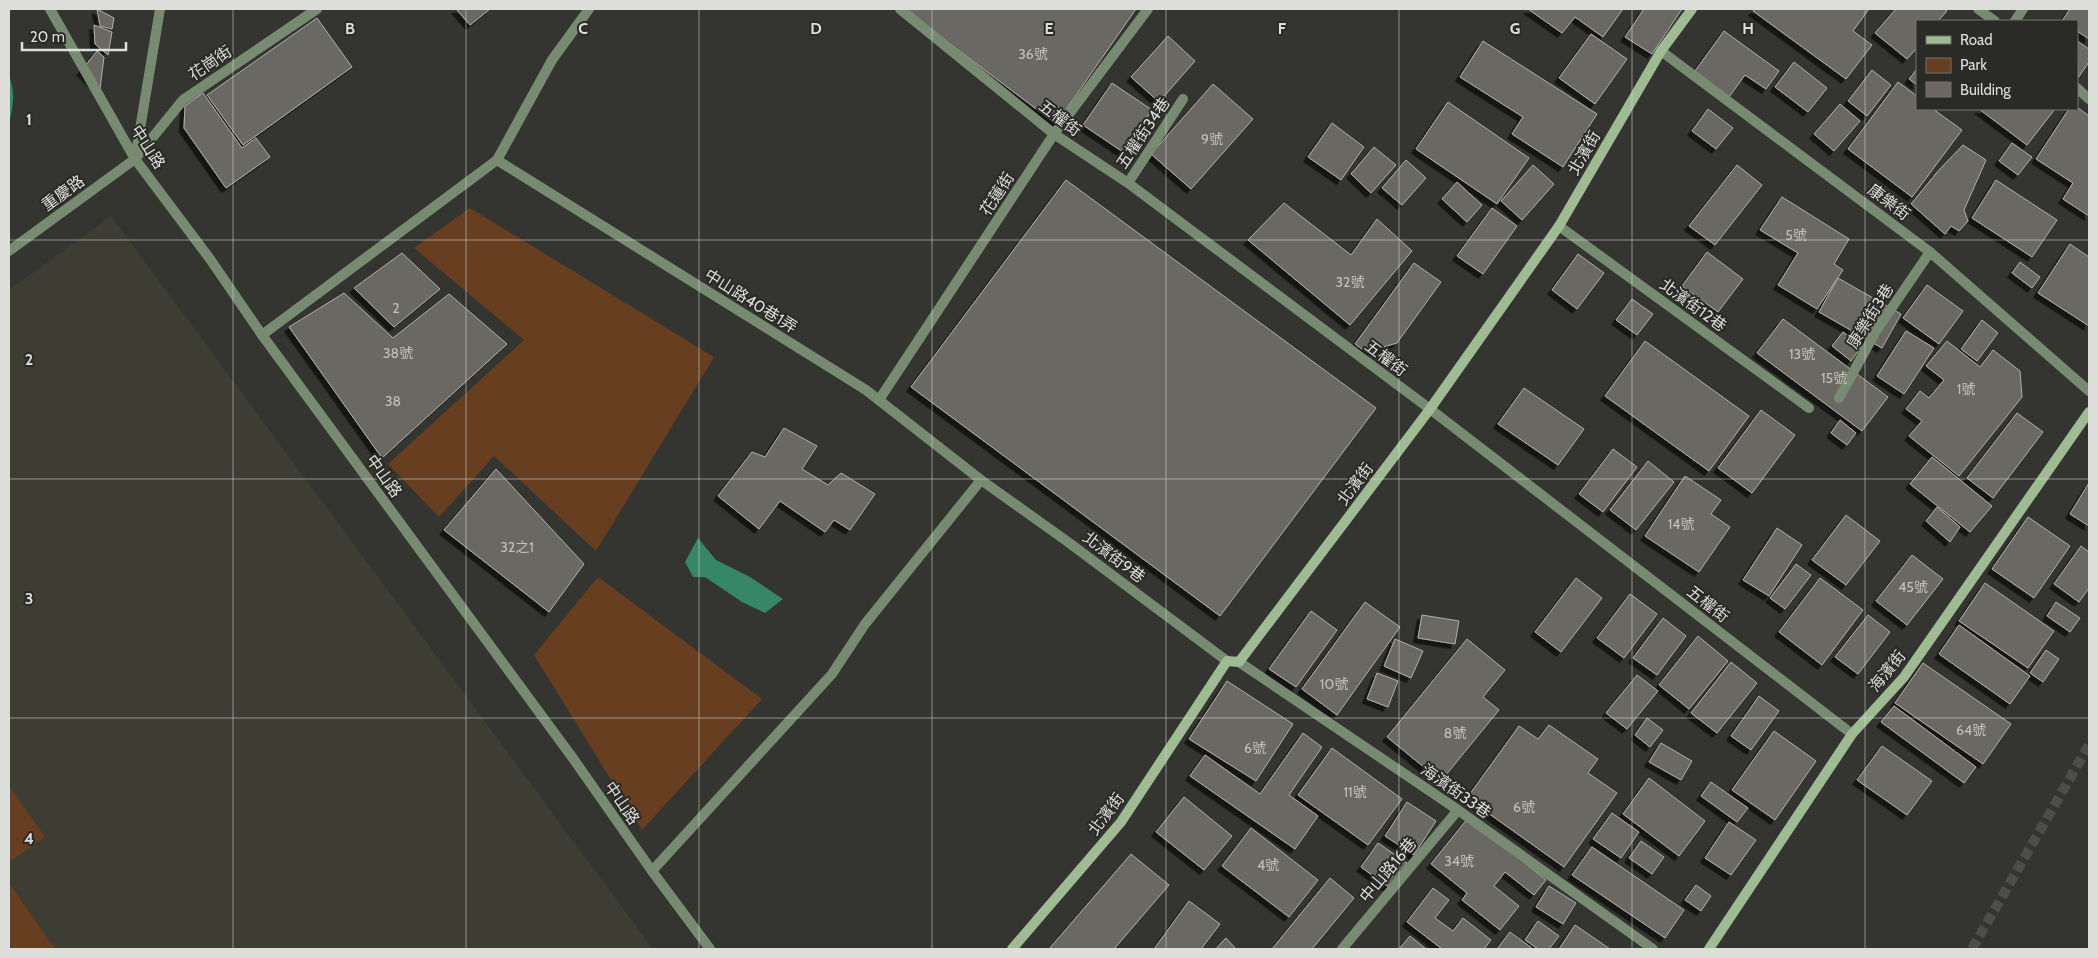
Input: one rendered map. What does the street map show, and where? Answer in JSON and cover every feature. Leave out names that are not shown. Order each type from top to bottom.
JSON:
[{"type":"main road","name":"北濱街","points":[[1239,662],[1430,409],[1559,226],[1660,51],[1692,9]]},
{"type":"main road","name":"海濱街","points":[[1709,949],[1852,734],[1904,677],[2089,412]]},
{"type":"main road","name":"北濱街","points":[[1012,949],[1121,822],[1227,661]]},
{"type":"main road","points":[[1227,661],[1239,662]]},
{"type":"street","name":"中山路","points":[[50,9],[135,159],[210,259],[262,336],[560,741],[710,949]]},
{"type":"street","points":[[135,159],[160,9]]},
{"type":"street","name":"花崗街","points":[[135,159],[182,100],[316,9]]},
{"type":"street","points":[[262,336],[497,160],[552,60],[588,9]]},
{"type":"street","name":"五權街","points":[[900,9],[1054,134],[1128,183],[1430,409],[1852,734]]},
{"type":"street","name":"花蓮街","points":[[879,400],[1054,134],[1148,9]]},
{"type":"street","points":[[1978,9],[1994,20]]},
{"type":"street","points":[[2016,20],[2023,9]]},
{"type":"street","name":"康樂街","points":[[1660,51],[1930,252],[2089,391]]},
{"type":"street","points":[[2078,89],[2089,99]]},
{"type":"street","name":"五權街34巷","points":[[1128,183],[1183,99]]},
{"type":"street","name":"重慶路","points":[[9,251],[135,159]]},
{"type":"street","name":"中山路40巷1弄","points":[[497,160],[857,385],[981,480]]},
{"type":"street","name":"北濱街12巷","points":[[1559,226],[1809,408]]},
{"type":"street","name":"康樂街3巷","points":[[1839,398],[1876,331],[1930,252]]},
{"type":"street","points":[[652,871],[832,674],[865,624],[981,480]]},
{"type":"street","name":"北濱街9巷","points":[[981,480],[1068,542],[1227,661]]},
{"type":"street","name":"海濱街33巷","points":[[1239,662],[1458,810],[1653,949]]},
{"type":"street","name":"中山路16巷","points":[[1342,949],[1458,810]]},
{"type":"shaded area","points":[[9,75],[13,98],[9,122]]},
{"type":"shaded area","points":[[111,216],[653,949],[9,949],[9,290]]},
{"type":"shaded area","points":[[698,538],[716,560],[750,577],[783,599],[765,613],[742,602],[705,577],[693,577],[685,562]]},
{"type":"green space","points":[[470,208],[714,357],[596,551],[494,456],[439,517],[388,464],[524,340],[414,248]]},
{"type":"green space","points":[[598,577],[762,699],[642,830],[534,655]]},
{"type":"green space","points":[[9,786],[45,837],[9,862]]},
{"type":"green space","points":[[9,883],[55,949],[9,949]]},
{"type":"building","points":[[97,9],[114,18],[112,29],[100,26]]},
{"type":"building","points":[[456,9],[490,9],[470,25]]},
{"type":"building","points":[[904,9],[1136,9],[1056,124]]},
{"type":"building","points":[[1528,9],[1623,9],[1603,37],[1575,17],[1562,33]]},
{"type":"building","points":[[1644,9],[1682,9],[1652,54],[1625,37]]},
{"type":"building","points":[[1755,9],[1869,9],[1853,31],[1872,45],[1846,79],[1753,11]]},
{"type":"building","points":[[1896,9],[1944,9],[1947,11],[1939,20],[1916,20],[1916,49],[1907,59],[1875,33]]},
{"type":"building","points":[[2070,9],[2089,9],[2089,39],[2078,32],[2078,20],[2063,20]]},
{"type":"building","points":[[317,18],[352,67],[243,145],[207,95]]},
{"type":"building","points":[[94,25],[112,32],[108,55],[95,44]]},
{"type":"building","points":[[1724,31],[1779,71],[1766,89],[1745,75],[1729,97],[1695,71]]},
{"type":"building","points":[[1591,34],[1627,59],[1595,104],[1559,78]]},
{"type":"building","points":[[1168,36],[1195,61],[1159,102],[1131,77]]},
{"type":"building","points":[[1483,41],[1597,114],[1563,167],[1512,134],[1523,117],[1460,77]]},
{"type":"building","points":[[2078,42],[2089,49],[2089,62],[2078,78]]},
{"type":"building","points":[[97,51],[104,57],[100,89],[81,71]]},
{"type":"building","points":[[1794,62],[1827,88],[1808,112],[1775,87]]},
{"type":"building","points":[[1872,70],[1891,85],[1867,116],[1848,101]]},
{"type":"building","points":[[1916,70],[1916,84],[1909,79]]},
{"type":"building","points":[[1898,82],[1916,95],[1916,110],[1934,110],[1962,130],[1912,197],[1848,149]]},
{"type":"building","points":[[1112,83],[1152,110],[1123,152],[1083,125]]},
{"type":"building","points":[[1213,84],[1253,119],[1191,189],[1151,154]]},
{"type":"building","points":[[203,93],[242,148],[256,138],[270,157],[226,188],[184,128],[185,106]]},
{"type":"building","points":[[1448,102],[1529,158],[1497,204],[1416,149]]},
{"type":"building","points":[[1840,104],[1860,121],[1834,151],[1814,134]]},
{"type":"building","points":[[2078,108],[2089,116],[2089,216],[2063,199],[2073,183],[2036,159],[2068,110],[2078,110]]},
{"type":"building","points":[[1708,109],[1733,128],[1716,149],[1692,131]]},
{"type":"building","points":[[1980,110],[2054,110],[2027,145]]},
{"type":"building","points":[[1332,123],[1364,147],[1341,180],[1308,157]]},
{"type":"building","points":[[2012,143],[2032,157],[2018,175],[1999,161]]},
{"type":"building","points":[[1963,145],[1986,160],[1964,210],[1968,221],[1959,231],[1951,226],[1945,234],[1911,204],[1938,171]]},
{"type":"building","points":[[1374,147],[1396,165],[1371,193],[1351,174]]},
{"type":"building","points":[[1406,160],[1426,178],[1402,205],[1382,188]]},
{"type":"building","points":[[1533,165],[1554,184],[1522,220],[1501,201]]},
{"type":"building","points":[[1737,165],[1762,185],[1715,245],[1689,226]]},
{"type":"building","points":[[1066,180],[1376,408],[1220,616],[911,387]]},
{"type":"building","points":[[1996,180],[2057,220],[2032,257],[1972,218]]},
{"type":"building","points":[[1457,182],[1482,205],[1467,222],[1442,199]]},
{"type":"building","points":[[1782,197],[1849,239],[1834,264],[1843,270],[1817,309],[1778,285],[1798,253],[1760,230]]},
{"type":"building","points":[[1284,203],[1351,255],[1377,219],[1412,251],[1350,325],[1248,240]]},
{"type":"building","points":[[1492,208],[1517,226],[1483,274],[1457,256]]},
{"type":"building","points":[[2070,244],[2089,257],[2089,326],[2038,293]]},
{"type":"building","points":[[1707,252],[1743,279],[1718,312],[1682,286]]},
{"type":"building","points":[[402,253],[440,289],[394,327],[354,288]]},
{"type":"building","points":[[1578,254],[1604,273],[1577,309],[1552,290]]},
{"type":"building","points":[[2020,262],[2040,277],[2032,288],[2012,273]]},
{"type":"building","points":[[1414,263],[1441,282],[1397,343],[1366,352],[1355,344]]},
{"type":"building","points":[[1838,278],[1901,314],[1882,348],[1819,312]]},
{"type":"building","points":[[1927,285],[1963,311],[1939,344],[1903,318]]},
{"type":"building","points":[[344,293],[393,338],[449,294],[507,344],[382,458],[289,327]]},
{"type":"building","points":[[1632,299],[1653,314],[1637,335],[1616,320]]},
{"type":"building","points":[[1783,319],[1888,397],[1862,431],[1757,353]]},
{"type":"building","points":[[1982,320],[1998,333],[1977,361],[1961,349]]},
{"type":"building","points":[[1906,331],[1934,348],[1904,394],[1877,376]]},
{"type":"building","points":[[1843,332],[1862,346],[1851,361],[1832,346]]},
{"type":"building","points":[[1645,341],[1749,416],[1709,471],[1605,396]]},
{"type":"building","points":[[1947,341],[1980,367],[1993,350],[2020,371],[2022,397],[1959,476],[1909,436],[1922,421],[1906,409],[1920,391],[1929,398],[1944,380],[1926,366]]},
{"type":"building","points":[[1524,388],[1584,429],[1558,465],[1498,424]]},
{"type":"building","points":[[1761,410],[1795,435],[1752,493],[1718,468]]},
{"type":"building","points":[[2017,413],[2043,432],[1993,498],[1967,478]]},
{"type":"building","points":[[1840,420],[1856,433],[1847,445],[1831,433]]},
{"type":"building","points":[[784,428],[817,446],[802,469],[828,485],[841,473],[875,494],[850,530],[834,520],[825,532],[780,501],[759,529],[718,496],[752,452],[765,457]]},
{"type":"building","points":[[1613,449],[1637,467],[1603,512],[1579,494]]},
{"type":"building","points":[[1932,457],[1992,506],[1970,532],[1910,484]]},
{"type":"building","points":[[1648,461],[1674,482],[1636,530],[1610,510]]},
{"type":"building","points":[[496,469],[584,564],[549,612],[444,530]]},
{"type":"building","points":[[1685,476],[1721,500],[1711,514],[1730,527],[1699,572],[1645,536]]},
{"type":"building","points":[[2089,483],[2089,526],[2070,514]]},
{"type":"building","points":[[1937,507],[1960,527],[1950,542],[1926,521]]},
{"type":"building","points":[[1846,515],[1880,541],[1846,585],[1812,560]]},
{"type":"building","points":[[2028,517],[2070,546],[2034,598],[1992,569]]},
{"type":"building","points":[[1777,528],[1802,545],[1769,596],[1743,580]]},
{"type":"building","points":[[2081,546],[2089,552],[2089,588],[2079,602],[2054,584]]},
{"type":"building","points":[[1912,555],[1943,579],[1907,625],[1876,601]]},
{"type":"building","points":[[1796,564],[1811,575],[1785,609],[1770,598]]},
{"type":"building","points":[[1576,578],[1602,598],[1561,652],[1535,632]]},
{"type":"building","points":[[1820,578],[1863,610],[1822,665],[1779,632]]},
{"type":"building","points":[[1985,583],[2054,631],[2028,668],[1959,621]]},
{"type":"building","points":[[1630,594],[1657,614],[1624,658],[1597,638]]},
{"type":"building","points":[[1365,602],[1400,627],[1337,715],[1302,689]]},
{"type":"building","points":[[2056,602],[2080,618],[2070,632],[2047,616]]},
{"type":"building","points":[[1311,611],[1337,630],[1296,687],[1269,669]]},
{"type":"building","points":[[1422,615],[1459,621],[1455,644],[1418,638]]},
{"type":"building","points":[[1868,615],[1890,632],[1858,674],[1835,657]]},
{"type":"building","points":[[1663,618],[1686,636],[1657,675],[1633,658]]},
{"type":"building","points":[[1959,625],[2030,676],[2010,704],[1939,654]]},
{"type":"building","points":[[1698,636],[1728,661],[1689,709],[1659,685]]},
{"type":"building","points":[[1395,639],[1423,651],[1411,678],[1384,666]]},
{"type":"building","points":[[1467,639],[1505,670],[1483,697],[1499,710],[1441,781],[1387,737]]},
{"type":"building","points":[[2046,650],[2059,659],[2043,682],[2030,673]]},
{"type":"building","points":[[1731,662],[1757,683],[1717,733],[1691,713]]},
{"type":"building","points":[[1923,663],[2011,724],[1983,764],[1895,703]]},
{"type":"building","points":[[1377,673],[1398,681],[1388,707],[1367,699]]},
{"type":"building","points":[[1637,675],[1658,691],[1627,729],[1606,713]]},
{"type":"building","points":[[1227,681],[1293,724],[1256,781],[1189,739]]},
{"type":"building","points":[[1759,696],[1779,711],[1751,750],[1731,736]]},
{"type":"building","points":[[1894,706],[1976,767],[1964,783],[1881,722]]},
{"type":"building","points":[[1647,718],[1663,730],[1650,747],[1635,735]]},
{"type":"building","points":[[1549,725],[1598,759],[1588,773],[1617,793],[1564,867],[1467,798],[1519,726],[1538,739]]},
{"type":"building","points":[[1774,731],[1816,761],[1775,820],[1732,790]]},
{"type":"building","points":[[1303,733],[1322,747],[1289,795],[1318,816],[1295,849],[1190,776],[1205,755],[1260,794]]},
{"type":"building","points":[[1661,743],[1692,761],[1681,780],[1649,762]]},
{"type":"building","points":[[1882,746],[1932,781],[1907,815],[1857,780]]},
{"type":"building","points":[[1332,748],[1402,799],[1368,845],[1298,795]]},
{"type":"building","points":[[1649,778],[1705,821],[1679,856],[1623,814]]},
{"type":"building","points":[[1711,782],[1748,808],[1737,822],[1701,796]]},
{"type":"building","points":[[1184,797],[1232,836],[1204,870],[1156,832]]},
{"type":"building","points":[[1407,802],[1436,821],[1414,855],[1385,836]]},
{"type":"building","points":[[1612,813],[1639,832],[1621,858],[1593,839]]},
{"type":"building","points":[[1468,818],[1546,880],[1534,895],[1505,872],[1494,886],[1519,906],[1500,930],[1462,900],[1467,893],[1431,864]]},
{"type":"building","points":[[1729,822],[1756,840],[1731,875],[1705,858]]},
{"type":"building","points":[[1251,828],[1318,880],[1289,917],[1222,866]]},
{"type":"building","points":[[1641,841],[1664,857],[1652,874],[1629,858]]},
{"type":"building","points":[[1378,843],[1407,863],[1390,888],[1361,867]]},
{"type":"building","points":[[1592,847],[1684,910],[1665,938],[1572,875]]},
{"type":"building","points":[[1131,854],[1169,885],[1114,949],[1049,949]]},
{"type":"building","points":[[1330,878],[1354,898],[1312,949],[1272,949]]},
{"type":"building","points":[[1696,885],[1711,896],[1701,911],[1685,900]]},
{"type":"building","points":[[1549,886],[1576,903],[1563,924],[1536,907]]},
{"type":"building","points":[[1433,888],[1449,900],[1435,918],[1453,931],[1463,918],[1491,940],[1484,949],[1442,949],[1407,922]]},
{"type":"building","points":[[1189,901],[1220,924],[1201,949],[1154,949]]},
{"type":"building","points":[[1538,921],[1559,936],[1549,949],[1538,949],[1525,940]]},
{"type":"building","points":[[1575,925],[1594,938],[1610,949],[1559,949]]},
{"type":"building","points":[[1510,932],[1533,949],[1497,949]]},
{"type":"building","points":[[1410,936],[1426,949],[1399,949]]},
{"type":"building","points":[[1226,938],[1236,949],[1216,949],[1221,943]]},
{"type":"tunnel","points":[[1972,949],[2089,745]]}]
